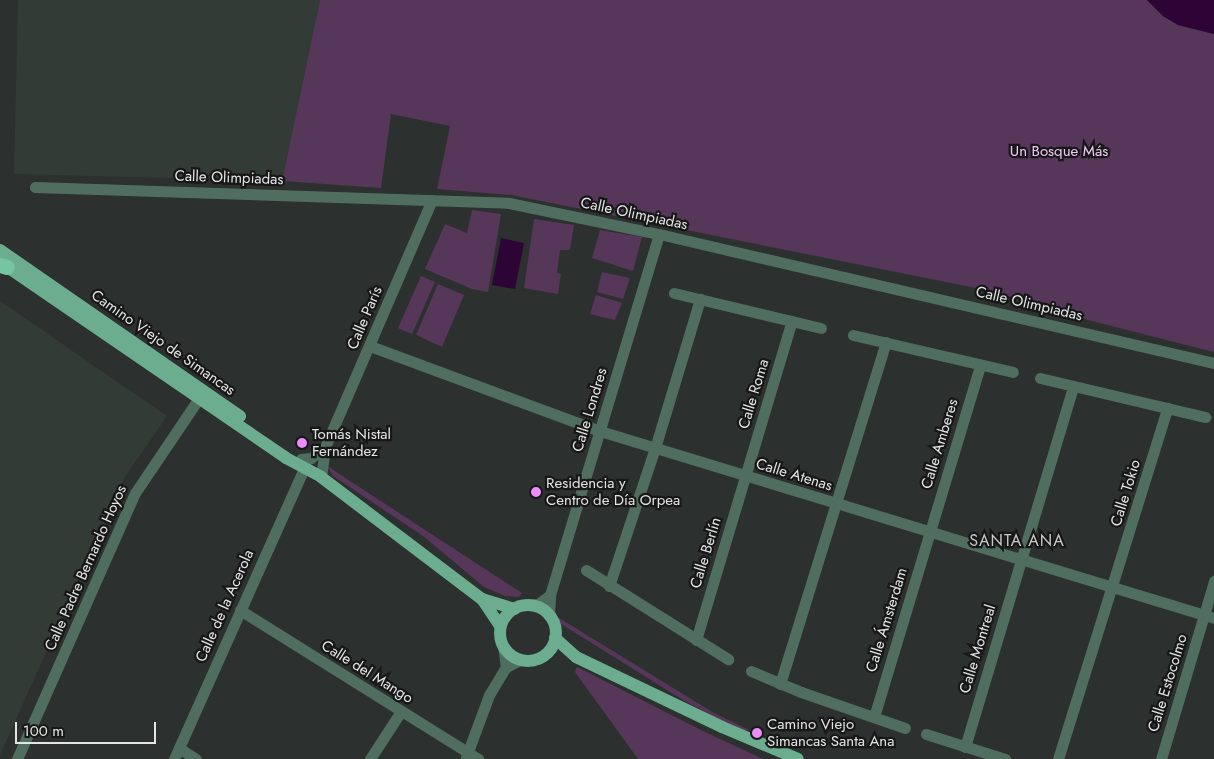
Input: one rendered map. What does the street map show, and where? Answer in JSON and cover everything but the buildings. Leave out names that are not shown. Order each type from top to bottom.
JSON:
[{"type":"main road","name":"Camino Viejo de Simancas","points":[[0,250],[303,462],[482,599],[500,626]]},
{"type":"main road","name":"Camino Viejo de Simancas","points":[[2,263],[286,458],[303,462]]},
{"type":"main road","points":[[2,263],[76,309],[97,317]]},
{"type":"main road","points":[[152,355],[160,366],[194,390],[199,398],[209,400],[253,430],[261,431]]},
{"type":"main road","name":"Camino Viejo de Simancas","points":[[482,599],[514,609]]},
{"type":"main road","points":[[555,638],[545,654],[534,661],[520,660],[503,646],[500,626],[514,609],[536,606],[549,616],[555,638],[576,657],[730,731],[798,759]]},
{"type":"main road","points":[[545,654],[576,657]]},
{"type":"street","name":"Calle Olimpiadas","points":[[36,188],[509,204],[659,234],[1214,363]]},
{"type":"street","name":"Calle París","points":[[321,477],[325,447],[432,200]]},
{"type":"street","name":"Calle Londres","points":[[549,616],[550,595],[659,234]]},
{"type":"street","points":[[674,293],[821,328]]},
{"type":"street","points":[[609,586],[655,448],[700,299]]},
{"type":"street","name":"Calle Roma","points":[[745,476],[792,321]]},
{"type":"street","points":[[853,335],[1013,372]]},
{"type":"street","points":[[780,684],[886,342]]},
{"type":"street","name":"Calle Atenas","points":[[370,346],[600,431],[1209,616]]},
{"type":"street","name":"Calle Amberes","points":[[929,531],[980,365]]},
{"type":"street","points":[[1040,378],[1205,417]]},
{"type":"street","points":[[1021,559],[1073,386]]},
{"type":"street","name":"Calle Padre Bernardo Hoyos","points":[[17,759],[135,493],[199,398]]},
{"type":"street","name":"Calle Tokio","points":[[1112,587],[1167,408]]},
{"type":"street","points":[[303,462],[325,447]]},
{"type":"street","name":"Calle de la Acerola","points":[[174,759],[303,462]]},
{"type":"street","name":"Calle Berlín","points":[[696,640],[745,476]]},
{"type":"street","name":"Calle Ámsterdam","points":[[874,717],[929,531]]},
{"type":"street","name":"Calle Montreal","points":[[965,747],[1021,559]]},
{"type":"street","points":[[586,570],[728,659]]},
{"type":"street","name":"Calle Estocolmo","points":[[1160,759],[1209,616],[1214,581]]},
{"type":"street","points":[[1058,759],[1112,587]]},
{"type":"street","points":[[536,606],[550,595]]},
{"type":"street","name":"Calle del Mango","points":[[240,610],[400,711],[467,756],[478,759]]},
{"type":"street","points":[[503,646],[506,667]]},
{"type":"street","points":[[467,756],[489,695],[506,667],[520,660]]},
{"type":"street","points":[[751,670],[780,684],[905,728]]},
{"type":"street","points":[[370,759],[400,711]]},
{"type":"street","points":[[926,734],[1005,759]]},
{"type":"street","points":[[179,748],[196,759]]},
{"type":"shaded area","points":[[18,0],[320,0],[282,181],[14,174]]},
{"type":"shaded area","points":[[1147,0],[1214,0],[1214,34],[1178,25],[1163,16]]},
{"type":"shaded area","points":[[501,238],[524,243],[515,289],[492,285]]},
{"type":"shaded area","points":[[0,301],[167,416],[125,477],[0,755]]},
{"type":"green space","name":"Un Bosque Más","points":[[320,0],[1147,0],[1163,16],[1178,25],[1214,34],[1214,352],[1088,320],[991,291],[511,195],[437,189],[450,126],[391,114],[381,188],[282,181]]},
{"type":"green space","points":[[472,210],[501,214],[488,292],[472,289],[425,269],[445,224],[467,233]]},
{"type":"green space","points":[[534,219],[574,225],[570,250],[560,250],[557,273],[561,274],[558,294],[524,288]]},
{"type":"green space","points":[[600,230],[642,237],[633,271],[592,258]]},
{"type":"green space","points":[[602,272],[630,278],[623,299],[597,292]]},
{"type":"green space","points":[[421,276],[435,282],[412,334],[398,328]]},
{"type":"green space","points":[[438,284],[464,295],[442,347],[416,335]]},
{"type":"green space","points":[[596,295],[622,303],[615,320],[590,314]]},
{"type":"green space","points":[[327,466],[522,593],[519,597],[505,596],[484,587],[423,536],[333,476]]},
{"type":"green space","points":[[559,618],[714,713],[749,730],[743,732],[683,700],[558,622]]},
{"type":"green space","points":[[577,667],[703,731],[763,759],[638,759],[575,672]]},
{"type":"place","name":"Tomás Nistal Fernández","points":[[302,443]]},
{"type":"place","name":"Residencia y Centro de Día Orpea","points":[[536,492]]},
{"type":"place","name":"Camino Viejo Simancas Santa Ana","points":[[757,733]]},
{"type":"district","name":"SANTA ANA","points":[[1017,541]]}]
